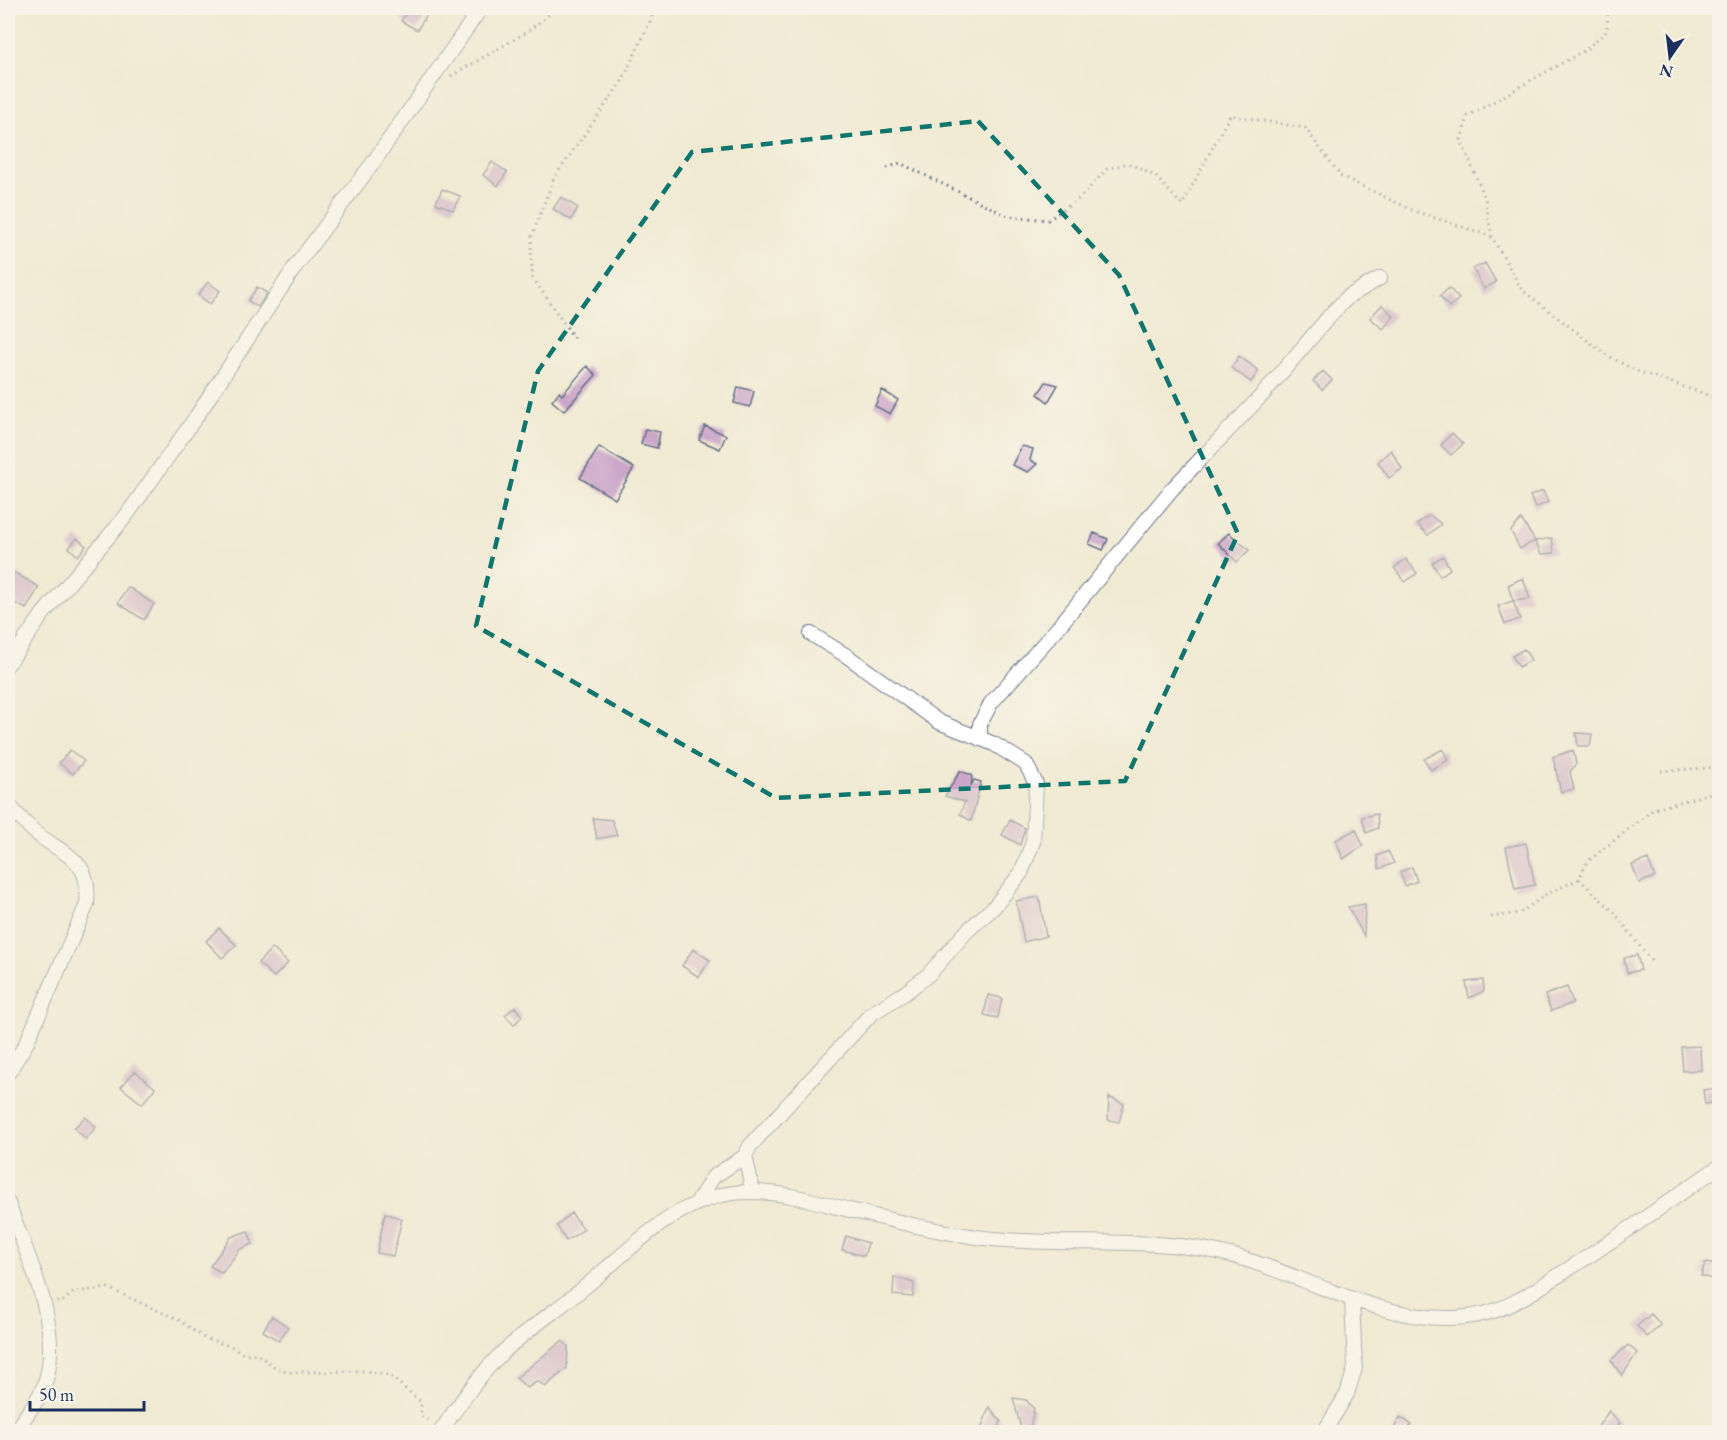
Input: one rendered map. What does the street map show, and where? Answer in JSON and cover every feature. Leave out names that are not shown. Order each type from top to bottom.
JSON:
[{"type":"street","points":[[8,664],[43,614],[126,516],[196,417],[295,267],[372,164],[481,8]]},
{"type":"street","points":[[980,739],[980,724],[991,703],[1055,631],[1172,489],[1264,393],[1333,312],[1348,297],[1380,278]]},
{"type":"street","points":[[697,1203],[708,1181],[745,1156],[770,1122],[871,1014],[905,993],[929,974],[967,931],[1003,897],[1021,873],[1033,842],[1037,796],[1034,775],[1019,759],[939,722],[847,656],[811,634]]},
{"type":"street","points":[[8,804],[40,836],[77,861],[88,879],[89,887],[87,904],[26,1044],[8,1074]]},
{"type":"street","points":[[745,1156],[753,1192]]},
{"type":"street","points":[[443,1432],[463,1399],[501,1355],[650,1232],[697,1203],[718,1197],[753,1192],[779,1194],[925,1228],[983,1238],[1043,1243],[1186,1246],[1252,1261],[1352,1299],[1424,1318],[1483,1314],[1507,1305],[1550,1281],[1719,1166]]},
{"type":"street","points":[[8,1203],[42,1302],[50,1334],[51,1355],[47,1375],[36,1404],[15,1432]]},
{"type":"street","points":[[1324,1432],[1352,1382],[1355,1362],[1352,1299]]},
{"type":"path","points":[[450,77],[490,56],[527,32],[557,8]]},
{"type":"path","points":[[574,338],[533,278],[532,236],[554,178],[622,81],[651,21],[654,8]]},
{"type":"path","points":[[1608,8],[1607,31],[1585,50],[1468,116],[1461,140],[1485,198],[1492,237],[1522,290],[1605,354],[1634,370],[1719,399]]},
{"type":"path","points":[[887,168],[900,163],[1008,216],[1048,220],[1080,198],[1107,169],[1128,163],[1155,176],[1182,205],[1230,116],[1305,128],[1341,176],[1412,210],[1492,237]]},
{"type":"path","points":[[1661,771],[1719,767]]},
{"type":"path","points":[[1491,917],[1520,913],[1545,895],[1579,879],[1587,861],[1654,809],[1719,791]]},
{"type":"path","points":[[1579,879],[1614,912],[1652,962]]},
{"type":"path","points":[[42,1302],[62,1302],[74,1292],[108,1288],[178,1320],[204,1338],[233,1347],[244,1354],[257,1354],[276,1368],[291,1372],[363,1371],[389,1375],[421,1402],[421,1416],[443,1432]]},
{"type":"highlighted area","points":[[978,121],[1119,275],[1238,534],[1125,781],[776,798],[476,626],[538,371],[692,152]]},
{"type":"building","points":[[409,8],[431,8],[417,30],[401,21]]},
{"type":"building","points":[[492,162],[507,172],[498,186],[483,175]]},
{"type":"building","points":[[442,189],[460,196],[453,210],[436,203]]},
{"type":"building","points":[[561,197],[578,208],[571,220],[553,209]]},
{"type":"building","points":[[1485,263],[1496,282],[1484,289],[1473,269]]},
{"type":"building","points":[[208,282],[220,291],[210,304],[198,295]]},
{"type":"building","points":[[257,287],[267,293],[258,307],[248,301]]},
{"type":"building","points":[[1449,288],[1459,299],[1449,307],[1440,296]]},
{"type":"building","points":[[1382,305],[1394,316],[1383,329],[1370,318]]},
{"type":"building","points":[[1239,356],[1259,371],[1251,382],[1231,368]]},
{"type":"building","points":[[587,366],[596,375],[564,411],[552,401],[559,392],[562,395]]},
{"type":"building","points":[[1323,371],[1332,380],[1322,390],[1313,381]]},
{"type":"building","points":[[1046,382],[1058,385],[1048,402],[1038,394]]},
{"type":"building","points":[[738,387],[754,391],[750,407],[734,403]]},
{"type":"building","points":[[882,390],[898,400],[890,414],[875,406]]},
{"type":"building","points":[[705,426],[726,435],[720,449],[699,440]]},
{"type":"building","points":[[645,429],[660,432],[657,448],[641,444]]},
{"type":"building","points":[[1452,433],[1463,444],[1451,455],[1441,445]]},
{"type":"building","points":[[1022,446],[1033,449],[1030,460],[1037,464],[1028,472],[1012,465]]},
{"type":"building","points":[[599,447],[634,468],[615,499],[580,478]]},
{"type":"building","points":[[1391,450],[1402,469],[1389,478],[1378,462]]},
{"type":"building","points":[[1543,491],[1548,502],[1535,508],[1530,496]]},
{"type":"building","points":[[1430,515],[1441,524],[1428,535],[1417,524]]},
{"type":"building","points":[[1521,519],[1535,541],[1520,549],[1511,531]]},
{"type":"building","points":[[1094,533],[1108,539],[1103,550],[1089,544]]},
{"type":"building","points":[[1229,533],[1249,550],[1237,562],[1218,543]]},
{"type":"building","points":[[77,538],[86,546],[78,556],[69,548]]},
{"type":"building","points":[[1552,538],[1554,553],[1541,554],[1535,541]]},
{"type":"building","points":[[1443,556],[1450,569],[1440,576],[1432,563]]},
{"type":"building","points":[[1406,559],[1417,573],[1405,582],[1394,568]]},
{"type":"building","points":[[8,569],[39,587],[26,609],[8,599]]},
{"type":"building","points":[[1523,578],[1530,599],[1513,601],[1508,585]]},
{"type":"building","points":[[128,587],[154,604],[144,620],[118,603]]},
{"type":"building","points":[[1513,601],[1520,619],[1505,624],[1498,606]]},
{"type":"building","points":[[1524,649],[1531,660],[1519,667],[1512,656]]},
{"type":"building","points":[[1576,733],[1592,734],[1590,746],[1578,746]]},
{"type":"building","points":[[1443,749],[1448,760],[1431,770],[1424,759]]},
{"type":"building","points":[[70,750],[84,761],[73,774],[59,763]]},
{"type":"building","points":[[1573,750],[1576,764],[1570,772],[1574,789],[1561,792],[1553,757]]},
{"type":"building","points":[[960,771],[972,775],[971,786],[974,780],[981,782],[971,821],[960,814],[965,802],[945,796]]},
{"type":"building","points":[[1377,814],[1378,828],[1366,833],[1362,817]]},
{"type":"building","points":[[593,818],[612,820],[617,835],[597,839]]},
{"type":"building","points":[[1010,820],[1025,828],[1020,845],[1002,835]]},
{"type":"building","points":[[1356,829],[1363,846],[1343,859],[1336,840]]},
{"type":"building","points":[[1526,843],[1535,885],[1515,889],[1506,847]]},
{"type":"building","points":[[1388,851],[1394,863],[1379,869],[1377,856]]},
{"type":"building","points":[[1648,859],[1655,877],[1639,883],[1632,865]]},
{"type":"building","points":[[1412,867],[1417,881],[1405,886],[1400,872]]},
{"type":"building","points":[[1039,897],[1046,936],[1024,942],[1016,901]]},
{"type":"building","points":[[1365,904],[1364,936],[1348,907]]},
{"type":"building","points":[[219,928],[236,945],[222,958],[206,941]]},
{"type":"building","points":[[272,948],[288,963],[274,977],[258,963]]},
{"type":"building","points":[[693,949],[710,960],[699,977],[682,966]]},
{"type":"building","points":[[1637,955],[1641,970],[1627,973],[1624,958]]},
{"type":"building","points":[[1483,980],[1484,991],[1469,998],[1466,982]]},
{"type":"building","points":[[1567,987],[1573,1003],[1551,1011],[1545,995]]},
{"type":"building","points":[[988,995],[1002,998],[998,1018],[984,1015]]},
{"type":"building","points":[[515,1007],[522,1016],[514,1025],[505,1015]]},
{"type":"building","points":[[1700,1046],[1701,1070],[1683,1071],[1681,1047]]},
{"type":"building","points":[[135,1071],[155,1088],[142,1104],[121,1087]]},
{"type":"building","points":[[1718,1088],[1719,1102],[1705,1104],[1703,1090]]},
{"type":"building","points":[[1109,1097],[1124,1104],[1119,1122],[1108,1120]]},
{"type":"building","points":[[85,1117],[96,1127],[86,1139],[74,1128]]},
{"type":"building","points":[[385,1213],[402,1219],[393,1256],[377,1253]]},
{"type":"building","points":[[571,1213],[584,1229],[566,1241],[557,1226]]},
{"type":"building","points":[[248,1231],[253,1244],[240,1249],[222,1273],[210,1266],[231,1237]]},
{"type":"building","points":[[846,1236],[868,1243],[864,1256],[842,1250]]},
{"type":"building","points":[[1705,1263],[1718,1265],[1713,1279],[1701,1276]]},
{"type":"building","points":[[894,1277],[914,1283],[913,1297],[893,1295]]},
{"type":"building","points":[[1651,1314],[1661,1325],[1647,1337],[1637,1326]]},
{"type":"building","points":[[272,1316],[288,1327],[279,1341],[263,1331]]},
{"type":"building","points":[[562,1341],[568,1346],[567,1368],[545,1387],[538,1381],[527,1388],[516,1378]]},
{"type":"building","points":[[1628,1345],[1637,1353],[1622,1376],[1611,1360]]},
{"type":"building","points":[[1013,1398],[1026,1400],[1034,1409],[1029,1432],[1022,1432]]},
{"type":"building","points":[[989,1407],[1001,1421],[997,1432],[980,1432]]},
{"type":"building","points":[[1609,1411],[1620,1423],[1611,1432],[1594,1432]]},
{"type":"building","points":[[1400,1417],[1411,1424],[1407,1432],[1392,1432]]}]
